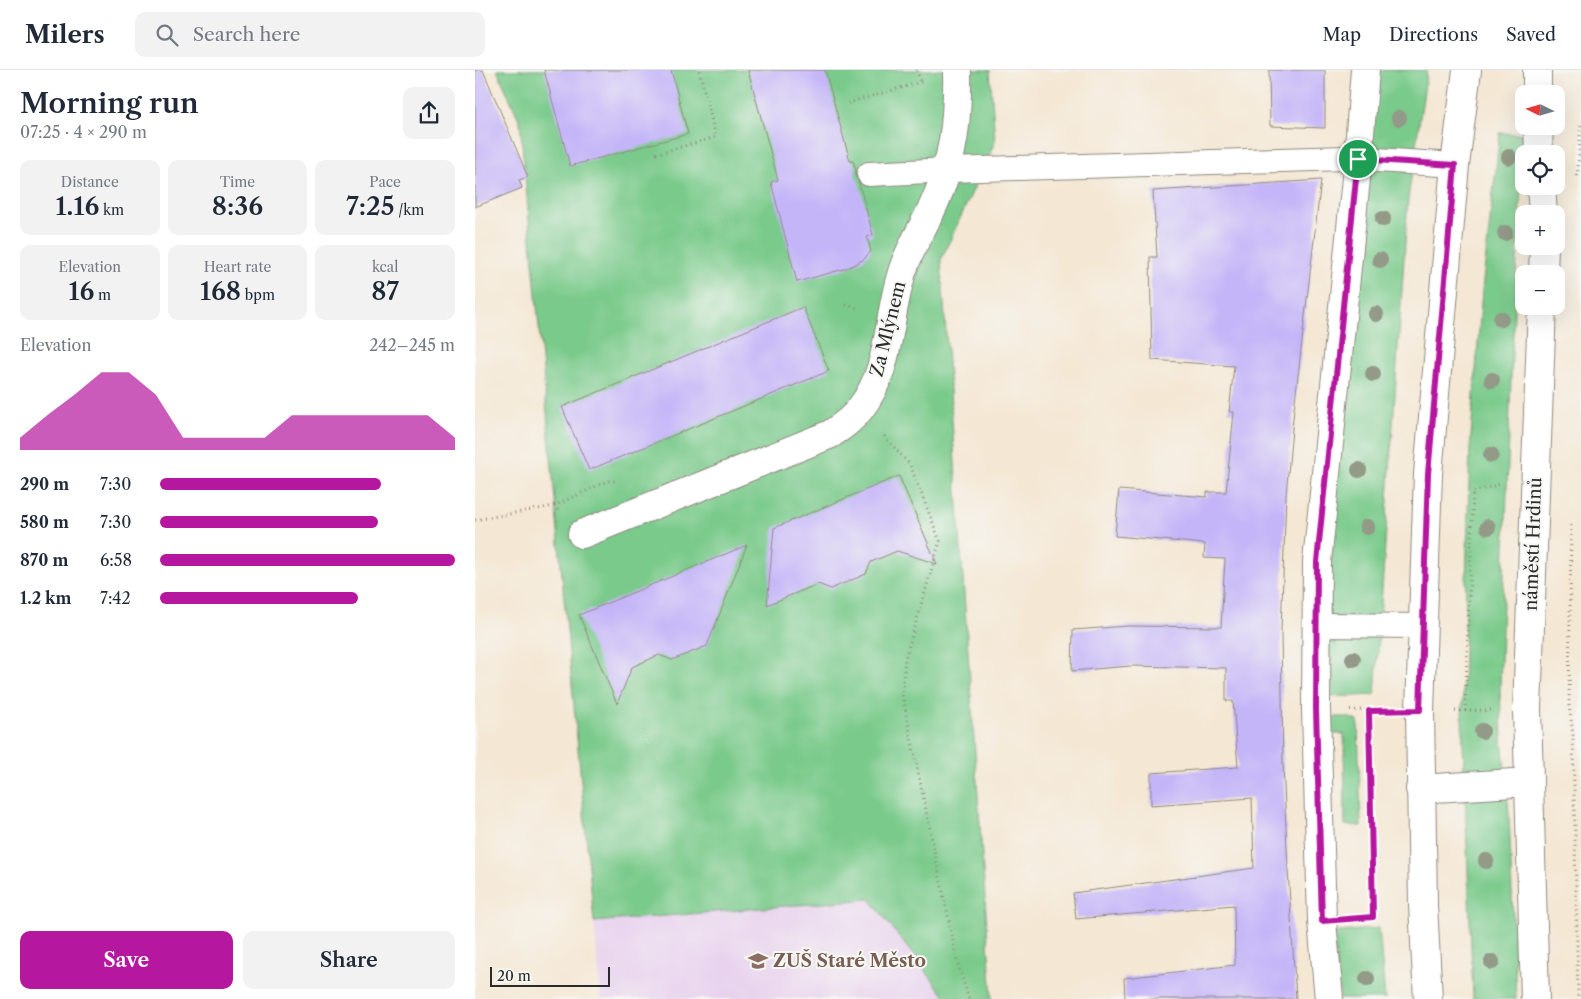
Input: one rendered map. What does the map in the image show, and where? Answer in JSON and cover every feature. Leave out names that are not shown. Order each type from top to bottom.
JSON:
[{"type":"street","name":"Za Mlýnem","points":[[582,534],[831,434],[846,424],[860,410],[882,367],[903,269],[948,170],[953,146],[957,70]]},
{"type":"street","points":[[1329,999],[1322,921],[1316,709],[1317,562],[1358,159],[1365,70]]},
{"type":"street","points":[[1428,999],[1423,905],[1420,710],[1428,474],[1455,165],[1467,70]]},
{"type":"street","points":[[1537,70],[1537,85]]},
{"type":"street","name":"náměstí Hrdinů","points":[[1535,999],[1527,709],[1542,315]]},
{"type":"street","points":[[1420,789],[1529,782]]},
{"type":"lane","points":[[869,174],[948,170],[1358,159],[1455,165]]},
{"type":"lane","points":[[1316,625],[1422,626]]},
{"type":"path","points":[[656,154],[716,137],[699,70]]},
{"type":"path","points":[[848,103],[921,82]]},
{"type":"path","points":[[1577,190],[1581,124]]},
{"type":"path","points":[[846,305],[857,308],[860,317]]},
{"type":"path","points":[[860,410],[910,465],[940,541],[905,659],[902,694],[958,964],[969,999]]},
{"type":"path","points":[[1465,711],[1473,492],[1535,474]]},
{"type":"path","points":[[475,520],[554,506],[607,482],[623,481]]},
{"type":"path","points":[[554,506],[582,534]]},
{"type":"path","points":[[1571,517],[1569,705],[1573,734],[1578,999]]},
{"type":"path","points":[[1322,921],[1373,917],[1369,711],[1465,711],[1527,709],[1569,705]]},
{"type":"shaded area","name":"ZUŠ Staré Město","points":[[870,899],[947,999],[601,999],[594,922]]},
{"type":"green space","points":[[497,70],[990,70],[995,142],[941,260],[992,999],[947,999],[870,899],[594,922],[520,122]]},
{"type":"green space","points":[[1374,70],[1427,70],[1408,199],[1375,695],[1328,697],[1327,564]]},
{"type":"green space","points":[[1500,133],[1524,135],[1523,145],[1515,145],[1515,195],[1521,195],[1520,205],[1515,205],[1515,255],[1517,255],[1517,265],[1515,265],[1500,687],[1502,738],[1509,813],[1516,999],[1473,999],[1462,718],[1470,449],[1482,290]]},
{"type":"green space","points":[[1331,717],[1347,717],[1358,721],[1361,826],[1345,825],[1344,734],[1327,734],[1327,719]]},
{"type":"green space","points":[[1379,928],[1385,999],[1340,999],[1333,933]]},
{"type":"building","points":[[475,70],[483,70],[528,177],[519,180],[522,188],[475,207]]},
{"type":"building","points":[[544,70],[671,70],[688,134],[570,166]]},
{"type":"building","points":[[748,70],[825,70],[850,161],[853,161],[856,171],[855,175],[859,183],[873,235],[867,237],[871,251],[864,259],[854,265],[797,282],[771,182],[778,180]]},
{"type":"building","points":[[1269,70],[1325,70],[1325,128],[1270,126]]},
{"type":"building","points":[[1321,180],[1293,418],[1286,495],[1281,631],[1283,764],[1296,999],[1125,999],[1124,978],[1235,965],[1234,905],[1076,919],[1073,893],[1254,868],[1252,798],[1151,805],[1151,773],[1238,767],[1233,701],[1226,701],[1226,668],[1130,666],[1072,671],[1073,630],[1128,626],[1221,627],[1225,559],[1204,558],[1205,544],[1115,536],[1119,490],[1207,497],[1207,492],[1226,492],[1234,412],[1229,412],[1234,366],[1152,360],[1150,257],[1157,257],[1153,191]]},
{"type":"building","points":[[803,307],[829,371],[589,470],[562,407]]},
{"type":"building","points":[[899,476],[937,564],[897,551],[871,562],[866,574],[831,589],[818,584],[767,605],[774,528]]},
{"type":"building","points":[[747,545],[707,646],[672,660],[659,655],[632,667],[617,704],[579,615]]},
{"type":"place","name":"ZUŠ Staré Město","points":[[758,961]]},
{"type":"route","points":[[1358,159],[1455,165],[1428,474],[1420,710],[1369,711],[1373,917],[1322,921],[1316,709],[1317,562],[1358,159]]}]
